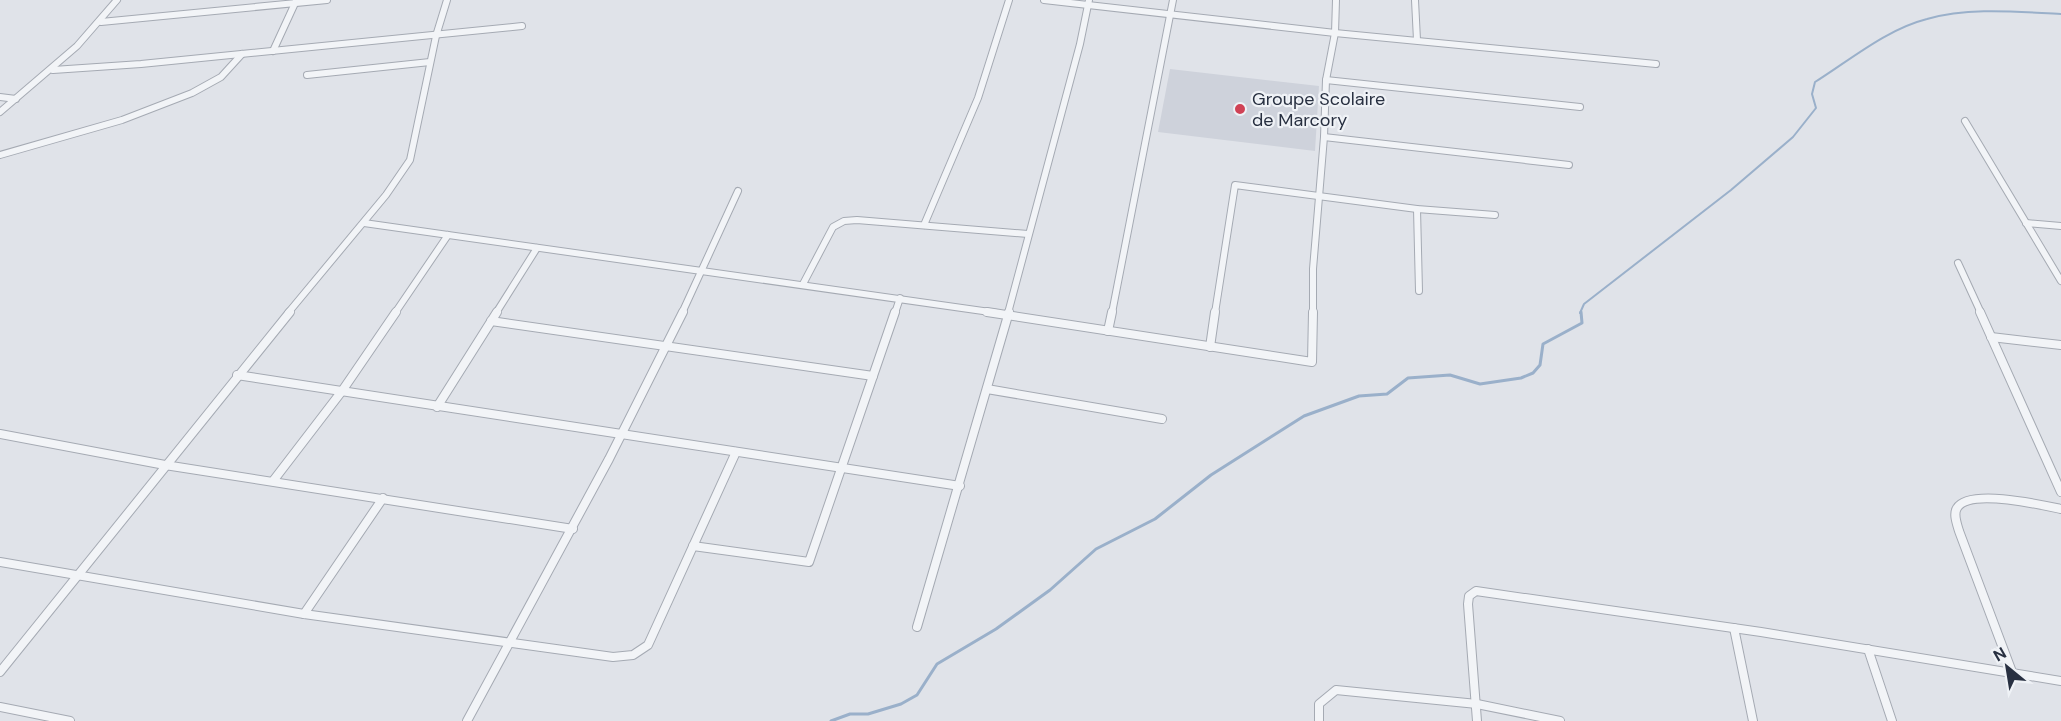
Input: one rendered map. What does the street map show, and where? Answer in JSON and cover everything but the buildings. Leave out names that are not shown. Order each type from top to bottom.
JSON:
[{"type":"street","points":[[0,112],[53,70],[101,22],[117,0]]},
{"type":"street","points":[[101,22],[327,0]]},
{"type":"street","points":[[0,672],[237,375],[364,223],[410,160],[436,36],[447,0]]},
{"type":"street","points":[[924,225],[978,98],[1009,0]]},
{"type":"street","points":[[1044,0],[1089,2],[1335,33],[1656,64]]},
{"type":"street","points":[[1108,331],[1173,14],[1173,0]]},
{"type":"street","points":[[364,223],[900,298],[1312,362],[1313,269],[1324,137],[1326,80],[1335,33],[1336,0]]},
{"type":"street","points":[[1415,0],[1417,40]]},
{"type":"street","points":[[273,51],[296,2]]},
{"type":"street","points":[[917,627],[960,486],[1008,314],[1089,2]]},
{"type":"street","points":[[53,70],[436,36],[522,26]]},
{"type":"street","points":[[0,155],[122,120],[192,93],[221,77],[242,54]]},
{"type":"street","points":[[307,75],[430,62]]},
{"type":"street","points":[[1326,80],[1580,107]]},
{"type":"street","points":[[0,97],[16,99]]},
{"type":"street","points":[[1965,121],[2061,281]]},
{"type":"street","points":[[1324,137],[1569,165]]},
{"type":"street","points":[[1210,347],[1236,185],[1417,209],[1495,214]]},
{"type":"street","points":[[467,721],[573,529],[667,346],[704,272],[738,191]]},
{"type":"street","points":[[1417,209],[1419,291]]},
{"type":"street","points":[[803,284],[833,227],[844,220],[1028,234]]},
{"type":"street","points":[[2026,223],[2061,226]]},
{"type":"street","points":[[273,481],[342,391],[448,235]]},
{"type":"street","points":[[437,407],[537,248]]},
{"type":"street","points":[[1958,262],[2061,492]]},
{"type":"street","points":[[693,546],[809,562],[900,298]]},
{"type":"street","points":[[491,321],[873,376]]},
{"type":"street","points":[[1991,337],[2061,345]]},
{"type":"street","points":[[237,375],[960,486]]},
{"type":"street","points":[[987,389],[1162,419]]},
{"type":"street","points":[[0,434],[165,465],[573,529]]},
{"type":"street","points":[[0,562],[304,614],[613,657],[633,655],[648,645],[736,452]]},
{"type":"street","points":[[304,614],[382,498]]},
{"type":"street","points":[[2012,672],[1957,524],[1956,510],[1959,504],[1966,499],[1985,498],[2061,508]]},
{"type":"street","points":[[1477,721],[1468,604],[1469,596],[1476,591],[1734,628],[2061,681]]},
{"type":"street","points":[[1734,628],[1753,721]]},
{"type":"street","points":[[1868,649],[1892,721]]},
{"type":"street","points":[[1319,721],[1319,704],[1336,690],[1477,704],[1560,721]]},
{"type":"street","points":[[0,707],[70,721]]},
{"type":"shaded area","name":"Groupe Scolaire de Marcory","points":[[1170,69],[1319,86],[1315,151],[1158,132]]},
{"type":"waterway","points":[[1580,313],[1584,304],[1731,190],[1793,137],[1816,108],[1812,94],[1815,82],[1869,46],[1912,24],[1943,15],[1994,11],[2061,14]]},
{"type":"waterway","points":[[831,721],[850,714],[868,714],[901,704],[917,695],[937,664],[996,629],[1050,590],[1096,549],[1155,519],[1211,475],[1304,416],[1359,396],[1387,394],[1408,378],[1450,375],[1480,384],[1521,378],[1533,373],[1540,365],[1543,344],[1582,323],[1581,312]]},
{"type":"place","name":"Groupe Scolaire de Marcory","points":[[1240,109]]}]
